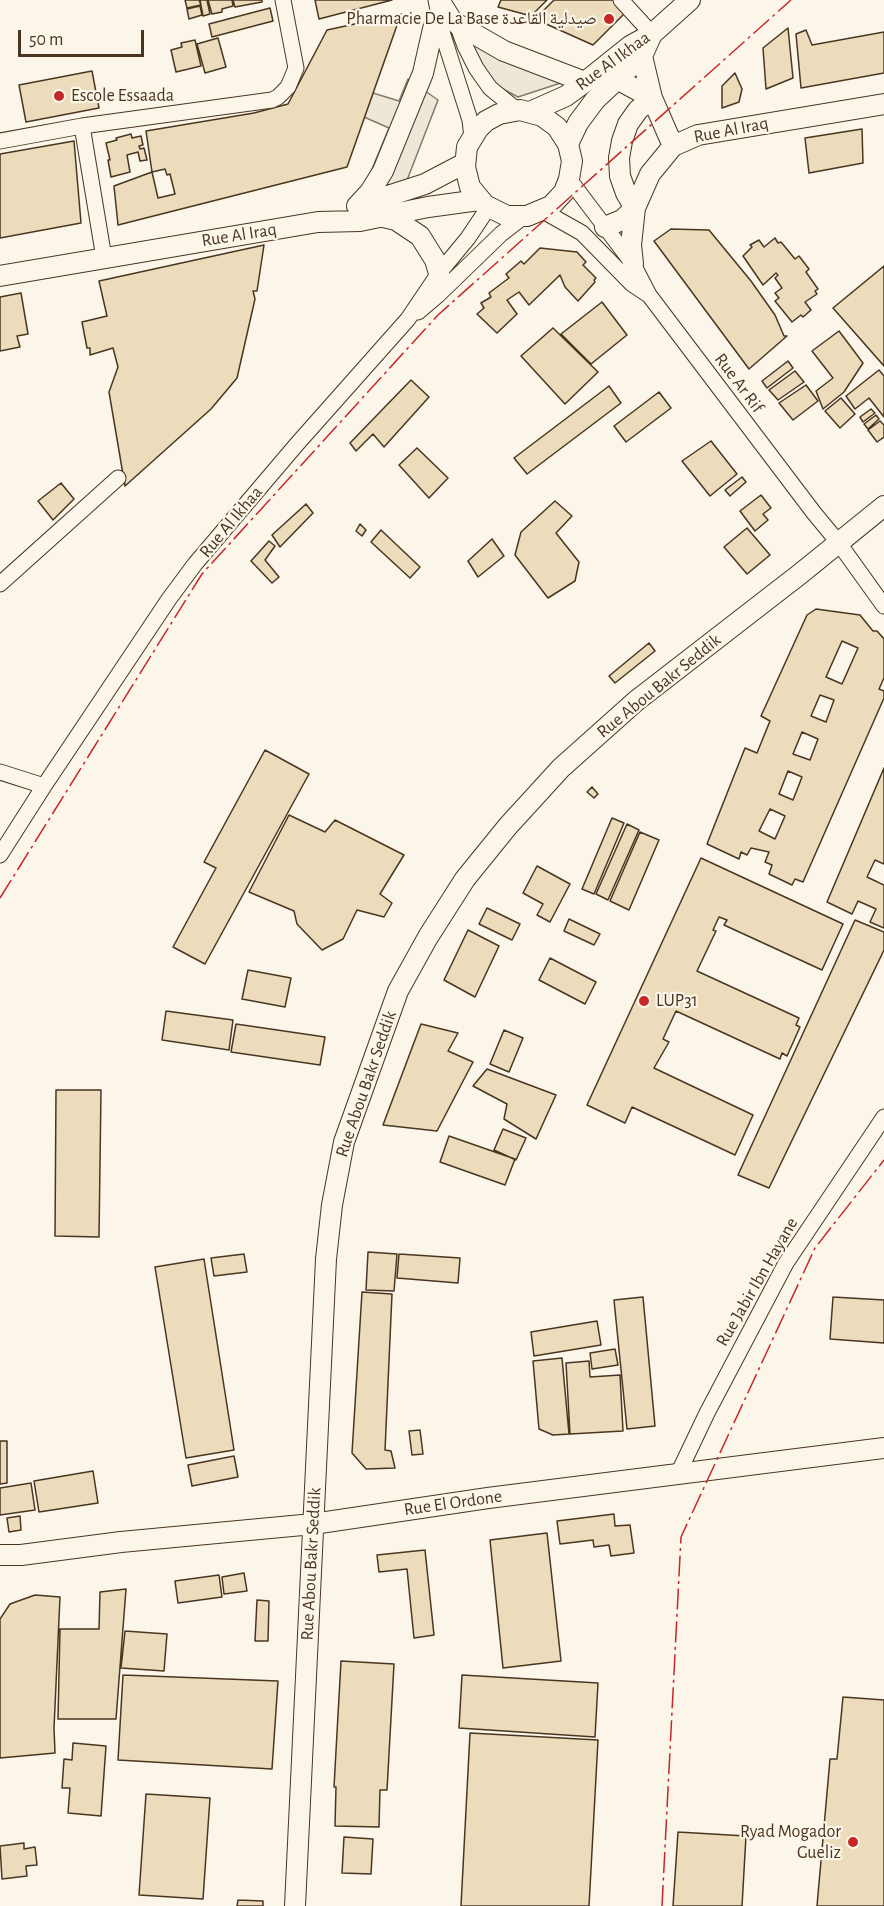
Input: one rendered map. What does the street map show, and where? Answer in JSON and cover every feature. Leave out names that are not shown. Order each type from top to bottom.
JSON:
[{"type":"street","points":[[0,141],[82,126],[272,100],[288,87],[296,68],[283,0]]},
{"type":"street","points":[[568,144],[584,114],[642,56],[652,34],[621,0]]},
{"type":"street","name":"Rue Al Ikhaa","points":[[523,111],[566,96],[630,46],[652,34],[690,0]]},
{"type":"street","points":[[443,10],[473,35],[504,51],[585,82]]},
{"type":"street","points":[[443,10],[490,88],[523,111]]},
{"type":"street","points":[[443,10],[470,120],[472,138]]},
{"type":"street","points":[[357,206],[370,192],[383,171],[423,73],[443,10]]},
{"type":"street","points":[[642,56],[652,98],[673,146]]},
{"type":"street","points":[[617,79],[652,98]]},
{"type":"street","points":[[605,227],[622,220],[635,208],[620,176],[620,150],[628,124],[638,110],[652,98]]},
{"type":"street","name":"Rue Al Iraq","points":[[633,264],[632,226],[635,208],[650,174],[673,146],[698,135],[884,104]]},
{"type":"street","points":[[523,111],[542,116],[553,123],[568,144],[572,161],[569,179],[558,200],[543,211],[523,217],[507,216],[483,204],[468,182],[465,162],[467,147],[489,119],[502,112],[523,111]]},
{"type":"street","points":[[82,126],[104,258]]},
{"type":"street","points":[[318,222],[345,210],[425,184],[465,162]]},
{"type":"street","name":"Rue Ar Rif","points":[[569,179],[633,264],[649,296],[838,542],[884,606]]},
{"type":"street","name":"Rue Al Ikhaa","points":[[0,855],[169,599],[195,564],[297,444],[408,320],[439,273],[468,238],[483,204]]},
{"type":"street","name":"Rue Al Iraq","points":[[0,276],[318,222],[346,222],[428,207],[483,204]]},
{"type":"street","points":[[543,211],[582,233],[632,284],[649,296]]},
{"type":"street","points":[[383,217],[396,220],[420,236],[435,260],[439,273]]},
{"type":"street","points":[[408,320],[430,303],[501,234],[523,217]]},
{"type":"street","points":[[0,584],[118,478]]},
{"type":"street","name":"Rue Abou Bakr Seddik","points":[[295,1906],[326,1259],[332,1205],[344,1142],[398,992],[428,937],[465,879],[508,826],[561,768],[636,701],[884,506]]},
{"type":"street","points":[[0,772],[44,786]]},
{"type":"street","name":"Rue Jabir Ibn Hayane","points":[[678,1474],[707,1413],[786,1263],[884,1117]]},
{"type":"street","name":"Rue El Ordone","points":[[0,1556],[313,1524],[488,1498],[884,1448]]},
{"type":"street","name":"Rue El Ordone","points":[[0,1568],[21,1555]]},
{"type":"shaded area","points":[[451,23],[582,76],[518,97],[501,88],[464,57]]},
{"type":"shaded area","points":[[408,79],[438,100],[404,188],[367,181],[389,128],[364,117],[373,93],[399,101]]},
{"type":"building","points":[[185,0],[199,0],[201,5],[187,8]]},
{"type":"building","points":[[200,0],[207,0],[210,14],[203,16]]},
{"type":"building","points":[[208,0],[232,0],[233,6],[212,14]]},
{"type":"building","points":[[233,0],[262,0],[262,2],[235,7]]},
{"type":"building","points":[[315,0],[392,0],[319,19]]},
{"type":"building","points":[[501,0],[547,0],[531,16],[498,7]]},
{"type":"building","points":[[554,0],[618,0],[628,10],[593,45],[535,19]]},
{"type":"building","points":[[200,6],[202,15],[189,19],[187,9]]},
{"type":"building","points":[[270,8],[273,21],[212,37],[209,24]]},
{"type":"building","points":[[401,14],[347,167],[118,225],[114,186],[152,172],[146,131],[254,113],[288,104],[327,30]]},
{"type":"building","points":[[788,28],[793,78],[766,89],[763,48]]},
{"type":"building","points":[[806,30],[812,45],[884,32],[884,73],[801,88],[796,34]]},
{"type":"building","points":[[218,38],[226,67],[205,73],[197,44]]},
{"type":"building","points":[[195,40],[201,66],[176,72],[171,50],[182,47],[181,43]]},
{"type":"building","name":"Escole Essaada","points":[[92,71],[99,108],[26,122],[19,85]]},
{"type":"building","points":[[735,73],[742,89],[739,102],[722,108],[722,86]]},
{"type":"building","points":[[862,129],[863,163],[809,173],[805,138]]},
{"type":"building","points":[[131,134],[132,138],[141,136],[143,145],[139,146],[140,149],[144,148],[147,160],[140,161],[138,152],[127,155],[130,172],[111,177],[106,143]]},
{"type":"building","points":[[74,141],[81,223],[0,238],[0,154]]},
{"type":"building","points":[[165,169],[167,175],[170,174],[175,194],[158,198],[152,172]]},
{"type":"building","points":[[671,229],[709,230],[751,281],[775,315],[784,336],[787,336],[749,369],[654,241]]},
{"type":"building","points":[[775,238],[795,259],[799,256],[809,269],[806,272],[818,289],[815,291],[817,294],[805,302],[811,310],[792,322],[775,301],[779,298],[775,293],[782,288],[775,278],[778,275],[776,273],[763,285],[743,256],[752,247],[750,245],[759,240],[764,247]]},
{"type":"building","points":[[264,245],[257,291],[253,291],[255,299],[237,378],[211,409],[125,486],[109,392],[118,367],[113,348],[90,355],[82,322],[107,316],[99,281]]},
{"type":"building","points":[[540,248],[577,252],[586,262],[583,265],[596,278],[595,282],[578,301],[565,287],[560,275],[529,305],[519,292],[507,300],[517,314],[497,333],[477,314],[484,308],[481,303],[491,297],[489,293],[509,278],[506,274],[521,261],[524,264]]},
{"type":"building","points":[[884,266],[884,366],[833,308]]},
{"type":"building","points":[[21,293],[28,334],[17,336],[20,347],[0,351],[0,297]]},
{"type":"building","points":[[602,302],[627,335],[591,364],[561,334]]},
{"type":"building","points":[[553,328],[598,372],[565,404],[521,356]]},
{"type":"building","points":[[839,331],[863,363],[844,392],[823,409],[816,391],[833,378],[812,351]]},
{"type":"building","points":[[788,361],[793,368],[767,388],[762,381]]},
{"type":"building","points":[[879,370],[884,376],[884,417],[869,398],[855,409],[846,396]]},
{"type":"building","points":[[795,371],[804,382],[778,400],[769,390]]},
{"type":"building","points":[[411,380],[429,397],[384,447],[373,434],[356,451],[350,443]]},
{"type":"building","points":[[806,385],[818,401],[793,420],[779,403]]},
{"type":"building","points":[[609,386],[621,403],[527,474],[514,458]]},
{"type":"building","points":[[659,392],[671,408],[626,442],[614,426]]},
{"type":"building","points":[[841,398],[855,414],[840,428],[825,411]]},
{"type":"building","points":[[871,409],[875,413],[863,422],[860,417]]},
{"type":"building","points":[[876,415],[879,419],[868,429],[864,424]]},
{"type":"building","points":[[880,421],[884,425],[884,437],[877,442],[868,430]]},
{"type":"building","points":[[711,441],[737,474],[710,496],[682,461]]},
{"type":"building","points":[[417,448],[448,478],[429,498],[399,465]]},
{"type":"building","points":[[742,477],[746,482],[730,496],[725,490]]},
{"type":"building","points":[[61,483],[74,499],[53,520],[38,501]]},
{"type":"building","points":[[761,495],[771,508],[763,514],[768,520],[755,531],[740,511]]},
{"type":"building","points":[[555,501],[572,516],[556,533],[579,562],[575,581],[548,598],[515,555],[521,532]]},
{"type":"building","points":[[306,504],[313,513],[280,547],[272,535]]},
{"type":"building","points":[[360,524],[366,530],[362,536],[356,531]]},
{"type":"building","points":[[747,528],[770,555],[747,574],[724,547]]},
{"type":"building","points":[[381,530],[420,567],[410,578],[371,542]]},
{"type":"building","points":[[492,539],[504,556],[478,577],[468,561]]},
{"type":"building","points":[[269,541],[275,546],[265,560],[279,577],[272,583],[251,561]]},
{"type":"building","points":[[816,609],[860,615],[873,631],[877,631],[884,639],[884,678],[879,689],[884,691],[884,698],[803,882],[795,879],[792,885],[769,874],[772,865],[765,862],[769,852],[751,848],[747,855],[741,852],[739,859],[707,844],[745,748],[757,753],[770,721],[761,716],[807,615]],"holes":[[[842,641],[858,648],[842,684],[826,677]],[[820,695],[834,700],[826,722],[811,716]],[[802,732],[818,739],[810,760],[793,754]],[[788,771],[802,777],[793,800],[779,794]],[[770,809],[785,816],[775,839],[759,831]]]},
{"type":"building","points":[[649,643],[655,651],[615,683],[609,676]]},
{"type":"building","points":[[265,750],[309,774],[205,964],[173,947],[216,868],[204,862]]},
{"type":"building","points":[[884,768],[884,864],[875,860],[867,877],[884,885],[884,928],[870,922],[876,909],[858,901],[852,914],[827,902]]},
{"type":"building","points":[[592,787],[598,794],[594,798],[587,792]]},
{"type":"building","points":[[289,815],[325,832],[335,820],[404,855],[380,894],[392,903],[384,917],[357,910],[343,939],[322,950],[297,924],[294,911],[249,892]]},
{"type":"building","points":[[612,818],[624,823],[594,894],[582,889]]},
{"type":"building","points":[[627,824],[639,830],[608,900],[596,894]]},
{"type":"building","points":[[640,832],[659,840],[629,910],[610,901]]},
{"type":"building","points":[[701,858],[843,924],[822,970],[724,925],[727,920],[719,917],[713,930],[716,931],[697,971],[799,1018],[796,1025],[800,1027],[787,1056],[782,1053],[780,1059],[676,1011],[663,1039],[669,1042],[654,1068],[753,1115],[735,1155],[632,1107],[625,1123],[587,1105]]},
{"type":"building","points":[[537,866],[570,884],[550,922],[537,915],[543,904],[523,893]]},
{"type":"building","points":[[487,908],[520,924],[512,940],[479,924]]},
{"type":"building","points":[[569,919],[600,934],[594,945],[564,931]]},
{"type":"building","points":[[855,920],[884,932],[884,950],[769,1188],[738,1175]]},
{"type":"building","points":[[468,930],[499,946],[475,997],[444,980]]},
{"type":"building","points":[[550,958],[596,982],[585,1004],[539,980]]},
{"type":"building","points":[[248,970],[291,978],[285,1007],[242,999]]},
{"type":"building","points":[[166,1011],[233,1020],[229,1050],[162,1040]]},
{"type":"building","points":[[236,1024],[325,1037],[320,1065],[231,1052]]},
{"type":"building","points":[[421,1024],[458,1033],[448,1051],[473,1062],[437,1131],[383,1125]]},
{"type":"building","points":[[504,1030],[523,1038],[509,1072],[490,1064]]},
{"type":"building","points":[[487,1069],[556,1095],[536,1139],[504,1119],[507,1104],[473,1086]]},
{"type":"building","points":[[56,1090],[101,1090],[99,1237],[55,1236]]},
{"type":"building","points":[[503,1129],[526,1138],[516,1160],[494,1150]]},
{"type":"building","points":[[449,1136],[515,1159],[505,1185],[440,1162]]},
{"type":"building","points":[[368,1252],[397,1254],[394,1291],[366,1290]]},
{"type":"building","points":[[244,1254],[247,1272],[214,1276],[211,1258]]},
{"type":"building","points":[[399,1254],[460,1258],[458,1283],[397,1278]]},
{"type":"building","points":[[204,1259],[234,1450],[186,1458],[155,1267]]},
{"type":"building","points":[[362,1292],[392,1294],[385,1450],[391,1451],[395,1468],[366,1469],[352,1453]]},
{"type":"building","points":[[643,1297],[655,1426],[627,1429],[614,1300]]},
{"type":"building","points":[[833,1297],[884,1300],[884,1343],[830,1339]]},
{"type":"building","points":[[597,1321],[601,1345],[534,1356],[531,1332]]},
{"type":"building","points":[[615,1349],[618,1365],[592,1369],[590,1353]]},
{"type":"building","points":[[562,1358],[569,1434],[553,1435],[539,1429],[533,1361]]},
{"type":"building","points":[[589,1361],[590,1377],[620,1375],[623,1431],[570,1434],[566,1363]]},
{"type":"building","points":[[420,1430],[423,1454],[412,1455],[409,1431]]},
{"type":"building","points":[[0,1441],[7,1441],[7,1483],[0,1484]]},
{"type":"building","points":[[234,1456],[238,1477],[192,1486],[188,1465]]},
{"type":"building","points":[[93,1471],[98,1503],[39,1512],[34,1481]]},
{"type":"building","points":[[31,1483],[35,1510],[0,1515],[0,1488]]},
{"type":"building","points":[[614,1514],[615,1526],[630,1525],[634,1553],[611,1556],[609,1545],[594,1547],[593,1540],[560,1544],[557,1521]]},
{"type":"building","points":[[20,1516],[21,1530],[9,1532],[7,1518]]},
{"type":"building","points":[[547,1533],[561,1661],[503,1668],[490,1540]]},
{"type":"building","points":[[425,1550],[434,1635],[414,1638],[407,1569],[379,1572],[377,1555]]},
{"type":"building","points":[[244,1573],[247,1591],[224,1594],[222,1577]]},
{"type":"building","points":[[219,1575],[222,1597],[178,1603],[175,1581]]},
{"type":"building","points":[[126,1589],[116,1719],[58,1719],[60,1629],[99,1629],[100,1592]]},
{"type":"building","points":[[35,1595],[60,1597],[54,1728],[55,1753],[0,1758],[0,1619],[10,1604]]},
{"type":"building","points":[[257,1600],[269,1601],[268,1641],[255,1641]]},
{"type":"building","points":[[125,1631],[167,1634],[164,1671],[121,1668]]},
{"type":"building","points":[[341,1661],[394,1664],[387,1790],[380,1790],[379,1827],[335,1826],[336,1787],[334,1787]]},
{"type":"building","points":[[123,1675],[278,1681],[272,1769],[118,1760]]},
{"type":"building","points":[[462,1675],[598,1683],[595,1737],[459,1728]]},
{"type":"building","name":"Ryad Mogador Gueliz","points":[[843,1697],[884,1700],[884,1906],[817,1906],[830,1759],[837,1759]]},
{"type":"building","points":[[470,1733],[598,1740],[589,1906],[461,1906]]},
{"type":"building","points":[[73,1743],[106,1746],[101,1816],[68,1813],[70,1788],[62,1788],[64,1759],[72,1760]]},
{"type":"building","points":[[146,1794],[210,1798],[203,1899],[139,1895]]},
{"type":"building","points":[[678,1832],[746,1836],[742,1906],[673,1906]]},
{"type":"building","points":[[344,1837],[373,1839],[371,1874],[342,1873]]},
{"type":"building","points":[[24,1843],[24,1849],[35,1847],[37,1865],[26,1866],[27,1876],[2,1879],[0,1846]]},
{"type":"building","points":[[238,1900],[263,1901],[263,1906],[237,1906]]},
{"type":"power","points":[[0,898],[202,574],[438,315],[791,0]]},
{"type":"power","points":[[662,1906],[681,1537],[815,1248],[884,1160]]},
{"type":"place","name":"Pharmacie De La Base صيدلية القاعدة","points":[[609,19]]},
{"type":"place","name":"Escole Essaada","points":[[59,96]]},
{"type":"place","name":"LUP31","points":[[644,1001]]},
{"type":"place","name":"Ryad Mogador Gueliz","points":[[853,1842]]}]
